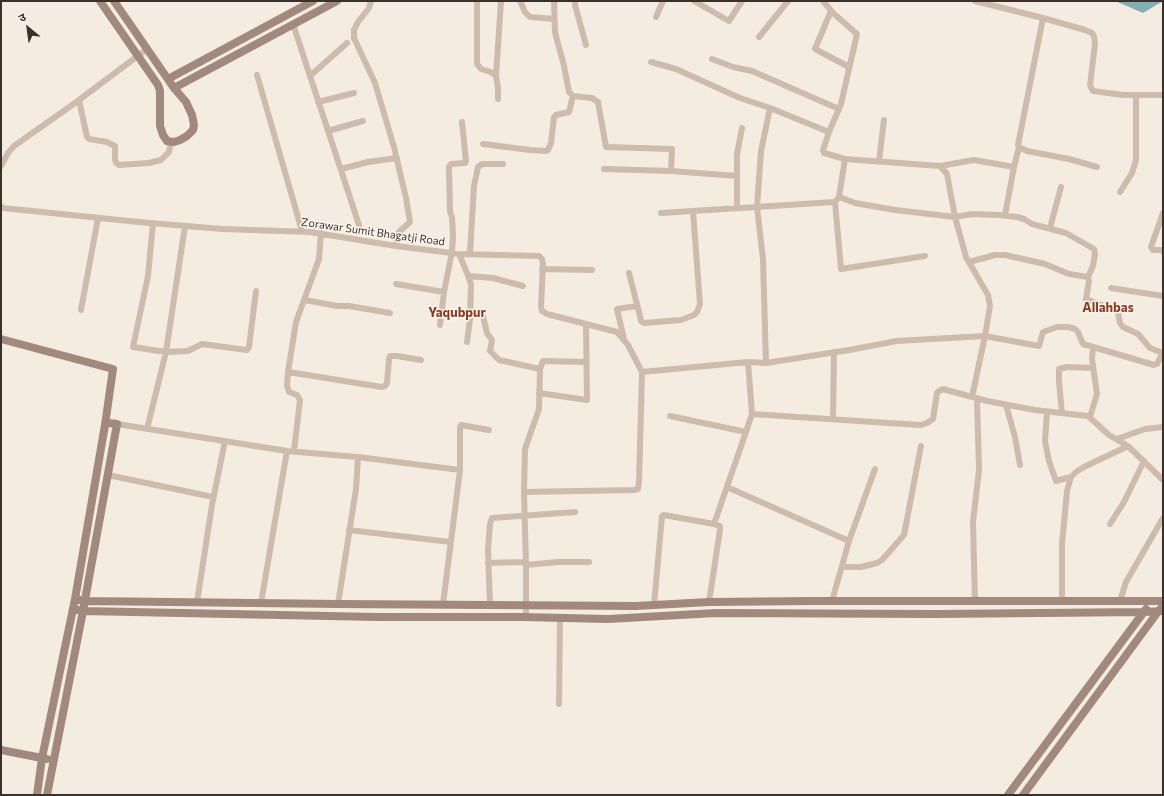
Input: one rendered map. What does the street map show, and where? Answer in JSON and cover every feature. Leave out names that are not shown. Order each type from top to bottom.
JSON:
[{"type":"street","points":[[100,1],[158,85],[160,91],[160,126],[163,135],[168,141],[171,142],[180,140],[193,130],[194,125],[192,115],[186,102],[174,88],[114,1]]},
{"type":"street","points":[[168,79],[313,1]]},
{"type":"street","points":[[174,88],[337,1]]},
{"type":"street","points":[[371,1],[369,8],[358,22],[354,30],[354,38],[375,83],[406,198],[410,222],[399,232],[396,246]]},
{"type":"street","points":[[477,1],[477,64],[481,69],[491,72],[496,76]]},
{"type":"street","points":[[498,99],[496,76],[501,1]]},
{"type":"street","points":[[520,1],[525,12],[530,17],[554,19]]},
{"type":"street","points":[[554,1],[554,19],[557,42],[564,66],[568,88],[573,96],[592,98],[598,102],[606,147],[672,149],[671,171]]},
{"type":"street","points":[[575,1],[586,45]]},
{"type":"street","points":[[656,17],[663,1]]},
{"type":"street","points":[[698,2],[729,21],[742,1]]},
{"type":"street","points":[[759,37],[788,1]]},
{"type":"street","points":[[823,1],[831,11],[857,34],[839,109],[829,132],[823,150],[824,153],[845,160],[940,166],[974,160],[1014,167]]},
{"type":"street","points":[[975,1],[1043,18],[1092,33],[1095,39],[1095,44],[1090,85],[1091,89],[1095,92],[1113,94],[1163,95]]},
{"type":"street","points":[[831,11],[815,49],[849,67]]},
{"type":"street","points":[[1005,215],[1043,18]]},
{"type":"street","points":[[293,24],[360,225]]},
{"type":"street","points":[[310,76],[347,44]]},
{"type":"street","points":[[1,166],[8,153],[14,146],[147,49]]},
{"type":"street","points":[[712,59],[733,67],[752,71],[839,109]]},
{"type":"street","points":[[651,62],[676,69],[740,98],[770,108],[829,132]]},
{"type":"street","points":[[257,75],[302,231]]},
{"type":"street","points":[[318,102],[354,93]]},
{"type":"street","points":[[1120,192],[1132,173],[1136,160],[1136,95]]},
{"type":"street","points":[[483,144],[530,150],[548,150],[551,143],[554,117],[569,112],[571,109],[573,96]]},
{"type":"street","points":[[79,100],[83,112],[87,137],[89,139],[107,142],[115,146],[116,163],[119,165],[149,163],[161,160],[169,152],[171,142]]},
{"type":"street","points":[[766,363],[763,259],[757,207],[761,151],[770,108]]},
{"type":"street","points":[[879,162],[884,120]]},
{"type":"street","points":[[328,131],[363,121]]},
{"type":"street","points":[[440,325],[444,292],[452,252],[453,236],[452,217],[450,212],[449,167],[451,164],[466,162],[462,122]]},
{"type":"street","points":[[737,208],[737,154],[742,128]]},
{"type":"street","points":[[1019,147],[1027,151],[1069,159],[1097,167]]},
{"type":"street","points":[[341,169],[368,162],[396,158]]},
{"type":"street","points":[[845,160],[837,200],[841,269],[925,256]]},
{"type":"street","points":[[470,253],[474,186],[478,167],[482,164],[503,164]]},
{"type":"street","points":[[940,166],[947,174],[954,217],[966,257],[988,296],[990,306],[974,398],[979,470],[973,522],[975,602]]},
{"type":"street","points":[[604,169],[671,171],[737,176]]},
{"type":"street","points":[[1050,228],[1061,187]]},
{"type":"street","points":[[642,372],[748,362],[766,363],[897,341],[986,336],[1039,346],[1043,332],[1054,328],[1068,327],[1077,330],[1083,344],[1154,365],[1157,364],[1163,353],[1150,348],[1138,334],[1123,327],[1120,323],[1117,310],[1086,299],[1089,280],[1088,277],[1093,266],[1095,254],[1094,249],[1080,242],[1069,234],[1032,224],[1022,218],[1005,215],[972,214],[954,217],[895,210],[837,200],[660,213]]},
{"type":"street","name":"Zorawar Sumit Bhagatji Road","points":[[1,206],[3,208],[185,226],[222,229],[302,231],[396,246],[459,254],[470,253],[539,256],[542,259],[542,269]]},
{"type":"street","points":[[629,273],[637,306],[644,323],[681,320],[694,315],[700,304],[694,211]]},
{"type":"street","points":[[1163,213],[1151,247],[1153,250],[1162,250],[1163,252]]},
{"type":"street","points":[[81,310],[98,218]]},
{"type":"street","points":[[153,223],[148,276],[133,347],[166,352],[188,351],[202,344],[247,350],[249,347],[256,291]]},
{"type":"street","points":[[147,428],[166,352],[185,226]]},
{"type":"street","points":[[294,451],[300,400],[297,395],[289,392],[287,386],[288,372],[296,322],[319,259],[321,234]]},
{"type":"street","points":[[459,254],[471,284],[471,310],[467,342]]},
{"type":"street","points":[[969,262],[994,255],[1005,255],[1045,264],[1069,274],[1088,277]]},
{"type":"street","points":[[524,492],[638,489],[642,372],[624,339],[617,332],[547,314],[542,311],[541,307],[542,269],[592,270]]},
{"type":"street","points":[[468,276],[493,278],[523,286]]},
{"type":"street","points":[[396,284],[444,292]]},
{"type":"street","points":[[1111,288],[1163,296]]},
{"type":"street","points":[[305,300],[390,313]]},
{"type":"street","points":[[624,339],[617,309],[637,306]]},
{"type":"street","points":[[471,310],[483,316],[487,333],[492,340],[490,351],[499,360],[540,369]]},
{"type":"street","points":[[539,393],[587,400],[586,324]]},
{"type":"street","points":[[1,339],[113,369],[76,599],[42,758],[36,795]]},
{"type":"street","points":[[1090,417],[1096,394],[1092,356],[1093,347]]},
{"type":"street","points":[[833,419],[834,352]]},
{"type":"street","points":[[288,372],[382,387],[387,383],[390,356],[421,360]]},
{"type":"street","points":[[526,617],[524,492],[525,449],[539,409],[540,369],[543,361],[586,362]]},
{"type":"street","points":[[714,524],[752,414],[748,362]]},
{"type":"street","points":[[1062,413],[1059,369],[1067,367],[1093,368]]},
{"type":"street","points":[[752,414],[921,425],[928,423],[933,419],[936,395],[939,391],[944,389],[974,398],[1047,412],[1084,415],[1090,417],[1107,433],[1128,446],[1163,480]]},
{"type":"street","points":[[1006,404],[1016,437],[1020,465]]},
{"type":"street","points":[[1047,412],[1046,441],[1049,461],[1054,479],[1056,481],[1070,476],[1128,446]]},
{"type":"street","points":[[670,416],[746,432]]},
{"type":"street","points":[[105,425],[108,423],[147,428],[288,451],[358,457],[460,470]]},
{"type":"street","points":[[47,795],[83,611],[117,424]]},
{"type":"street","points":[[443,604],[460,470],[460,426],[489,430]]},
{"type":"street","points":[[1117,439],[1145,429],[1163,427]]},
{"type":"street","points":[[197,602],[214,497],[225,441]]},
{"type":"street","points":[[842,567],[861,567],[877,563],[882,560],[904,535],[921,446]]},
{"type":"street","points":[[261,603],[288,451]]},
{"type":"street","points":[[338,604],[356,489],[358,457]]},
{"type":"street","points":[[1110,524],[1124,502],[1144,461]]},
{"type":"street","points":[[832,602],[849,540],[875,468]]},
{"type":"street","points":[[108,475],[214,497]]},
{"type":"street","points":[[1062,602],[1062,544],[1067,491],[1070,476]]},
{"type":"street","points":[[727,487],[849,540]]},
{"type":"street","points":[[490,605],[488,563],[490,524],[492,518],[575,512]]},
{"type":"street","points":[[654,605],[662,516],[664,515],[719,526],[720,530],[713,602],[716,613]]},
{"type":"street","points":[[1120,601],[1126,582],[1163,518]]},
{"type":"street","points":[[349,530],[450,542]]},
{"type":"street","points":[[488,563],[526,564],[589,562]]},
{"type":"street","points":[[76,599],[84,601],[490,605],[654,605],[713,602],[1163,601]]},
{"type":"street","points":[[1008,795],[1152,601]]},
{"type":"street","points":[[73,609],[83,611],[377,617],[526,617],[608,619],[716,613],[936,614],[1144,612],[1162,609]]},
{"type":"street","points":[[1023,795],[1162,609]]},
{"type":"street","points":[[559,704],[560,618]]},
{"type":"street","points":[[1,750],[53,760]]},
{"type":"water","points":[[1115,1],[1163,1],[1143,13]]},
{"type":"district","name":"Allahbas","points":[[1108,308]]},
{"type":"district","name":"Yaqubpur","points":[[457,313]]}]
